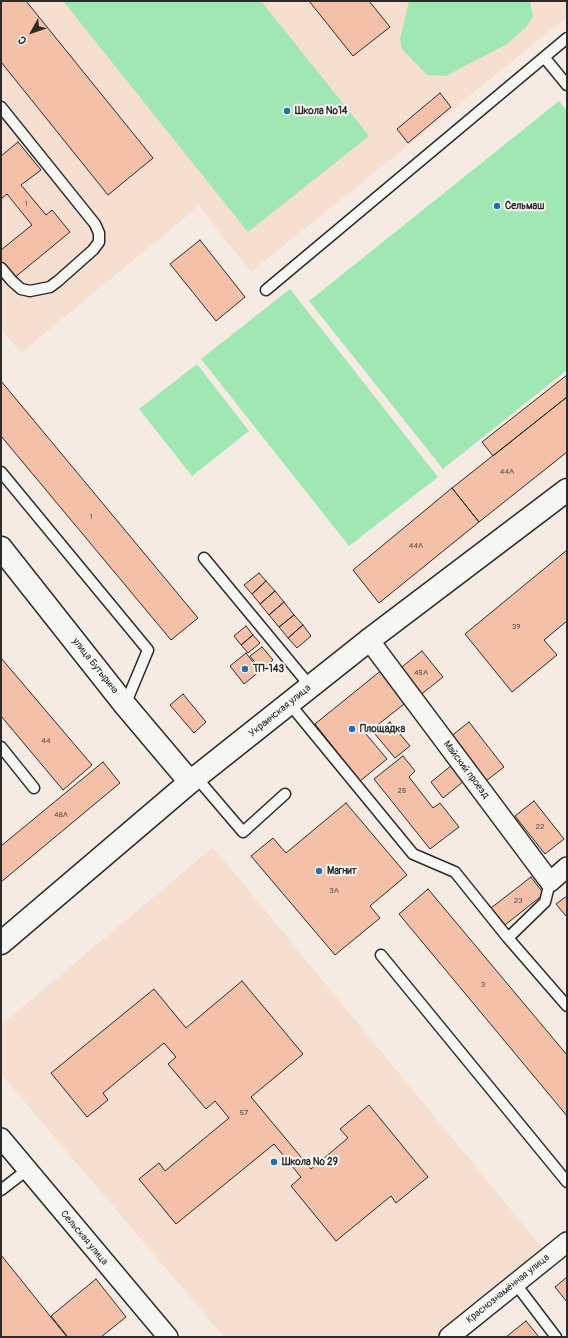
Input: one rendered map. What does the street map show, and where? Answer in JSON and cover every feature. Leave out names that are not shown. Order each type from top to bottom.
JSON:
[{"type":"street","name":"Украинская улица","points":[[1,943],[193,780],[310,686],[567,490]]},
{"type":"street","name":"улица Бутырина","points":[[1,548],[125,705],[193,780]]},
{"type":"street","name":"Майский проезд","points":[[369,640],[550,882]]},
{"type":"street","points":[[550,882],[567,867]]},
{"type":"street","name":"Сельская улица","points":[[1,1138],[168,1337]]},
{"type":"street","name":"Краснознамённая улица","points":[[448,1337],[515,1283],[565,1247]]},
{"type":"lane","points":[[266,290],[567,38]]},
{"type":"lane","points":[[544,57],[567,85]]},
{"type":"lane","points":[[1,107],[95,224],[99,233],[99,242],[93,250],[58,282],[50,287],[30,291],[20,289],[1,268]]},
{"type":"lane","points":[[1,472],[148,650],[125,705]]},
{"type":"lane","points":[[204,558],[310,686]]},
{"type":"lane","points":[[289,703],[413,854],[455,872],[508,938],[567,1006]]},
{"type":"lane","points":[[1,747],[34,788]]},
{"type":"lane","points":[[193,780],[243,832],[286,794]]},
{"type":"lane","points":[[508,938],[545,902],[550,882]]},
{"type":"lane","points":[[381,955],[567,1182]]},
{"type":"lane","points":[[1,1190],[27,1170]]},
{"type":"lane","points":[[515,1283],[556,1337]]},
{"type":"shaded area","name":"Школа №14","points":[[1,1],[567,1],[567,17],[251,272],[199,206],[21,353],[1,328]]},
{"type":"shaded area","name":"Школа № 29","points":[[213,847],[545,1251],[437,1337],[224,1337],[1,1074],[1,1025]]},
{"type":"green space","points":[[63,1],[261,1],[369,136],[248,232]]},
{"type":"green space","points":[[409,1],[530,1],[533,16],[526,27],[507,44],[446,76],[427,75],[402,49],[400,39]]},
{"type":"green space","name":"Сельмаш","points":[[559,101],[567,111],[567,370],[443,469],[309,301]]},
{"type":"green space","points":[[290,289],[438,477],[349,546],[201,359]]},
{"type":"green space","points":[[197,364],[249,431],[192,476],[139,409]]},
{"type":"building","points":[[1,1],[26,1],[153,158],[108,195],[1,62]]},
{"type":"building","points":[[309,1],[369,1],[390,27],[353,56]]},
{"type":"building","points":[[440,93],[451,107],[408,143],[397,129]]},
{"type":"building","points":[[18,142],[41,170],[21,185],[46,215],[52,210],[70,232],[14,278],[1,262],[1,250],[32,225],[7,194],[1,199],[1,156]]},
{"type":"building","points":[[200,240],[245,297],[216,321],[170,264]]},
{"type":"building","points":[[567,375],[567,397],[493,456],[482,442]]},
{"type":"building","points":[[1,381],[198,618],[171,640],[1,436]]},
{"type":"building","points":[[567,397],[567,452],[479,522],[452,488]]},
{"type":"building","points":[[452,488],[479,522],[379,603],[353,570]]},
{"type":"building","points":[[567,550],[567,621],[544,640],[557,655],[512,692],[465,634]]},
{"type":"building","points":[[259,573],[266,581],[252,594],[244,585]]},
{"type":"building","points":[[266,581],[275,591],[260,604],[252,594]]},
{"type":"building","points":[[275,591],[284,602],[269,615],[260,604]]},
{"type":"building","points":[[284,602],[294,615],[279,627],[269,615]]},
{"type":"building","points":[[294,615],[303,625],[288,638],[279,627]]},
{"type":"building","points":[[303,625],[311,636],[297,648],[288,638]]},
{"type":"building","points":[[246,626],[253,635],[241,645],[234,636]]},
{"type":"building","points":[[253,635],[260,643],[248,653],[241,645]]},
{"type":"building","points":[[262,647],[273,660],[261,670],[250,656]]},
{"type":"building","points":[[422,651],[443,677],[419,696],[398,670]]},
{"type":"building","name":"ТП-143","points":[[246,653],[260,671],[244,684],[230,666]]},
{"type":"building","points":[[1,658],[92,765],[63,790],[1,716]]},
{"type":"building","points":[[383,669],[408,701],[366,734],[387,759],[360,781],[315,724]]},
{"type":"building","points":[[183,694],[206,722],[194,733],[170,705]]},
{"type":"building","points":[[390,722],[410,746],[395,758],[375,734]]},
{"type":"building","points":[[469,722],[504,767],[486,781],[450,737]]},
{"type":"building","points":[[403,756],[415,771],[409,777],[433,808],[440,803],[459,827],[430,849],[374,779]]},
{"type":"building","points":[[103,762],[120,783],[1,882],[1,846]]},
{"type":"building","points":[[452,765],[464,781],[443,798],[431,782]]},
{"type":"building","points":[[534,801],[564,839],[545,854],[515,816]]},
{"type":"building","points":[[346,803],[407,875],[370,906],[380,918],[335,955],[251,856],[273,838],[286,853]]},
{"type":"building","points":[[531,877],[544,894],[505,925],[491,908]]},
{"type":"building","points":[[428,889],[567,1055],[567,1116],[399,914]]},
{"type":"building","points":[[567,896],[567,915],[566,916],[556,904]]},
{"type":"building","points":[[242,981],[303,1054],[251,1097],[311,1169],[348,1138],[340,1129],[369,1105],[428,1177],[396,1203],[391,1196],[336,1241],[291,1186],[301,1177],[274,1144],[176,1224],[139,1179],[159,1163],[165,1171],[229,1118],[215,1101],[206,1109],[168,1064],[176,1057],[164,1043],[103,1093],[108,1100],[87,1117],[51,1073],[154,989],[186,1028]]},
{"type":"building","points":[[1,1255],[50,1316],[67,1337],[1,1337]]},
{"type":"building","points":[[567,1277],[567,1302],[555,1287]]},
{"type":"building","points":[[96,1279],[126,1317],[101,1337],[68,1337],[51,1316]]},
{"type":"building","points":[[526,1321],[539,1337],[506,1337]]},
{"type":"place","name":"Школа №14","points":[[287,111]]},
{"type":"place","name":"Сельмаш","points":[[497,206]]},
{"type":"place","name":"ТП-143","points":[[245,669]]},
{"type":"place","name":"Площадка","points":[[352,729]]},
{"type":"place","name":"Магнит","points":[[319,871]]},
{"type":"place","name":"Школа № 29","points":[[274,1162]]}]
